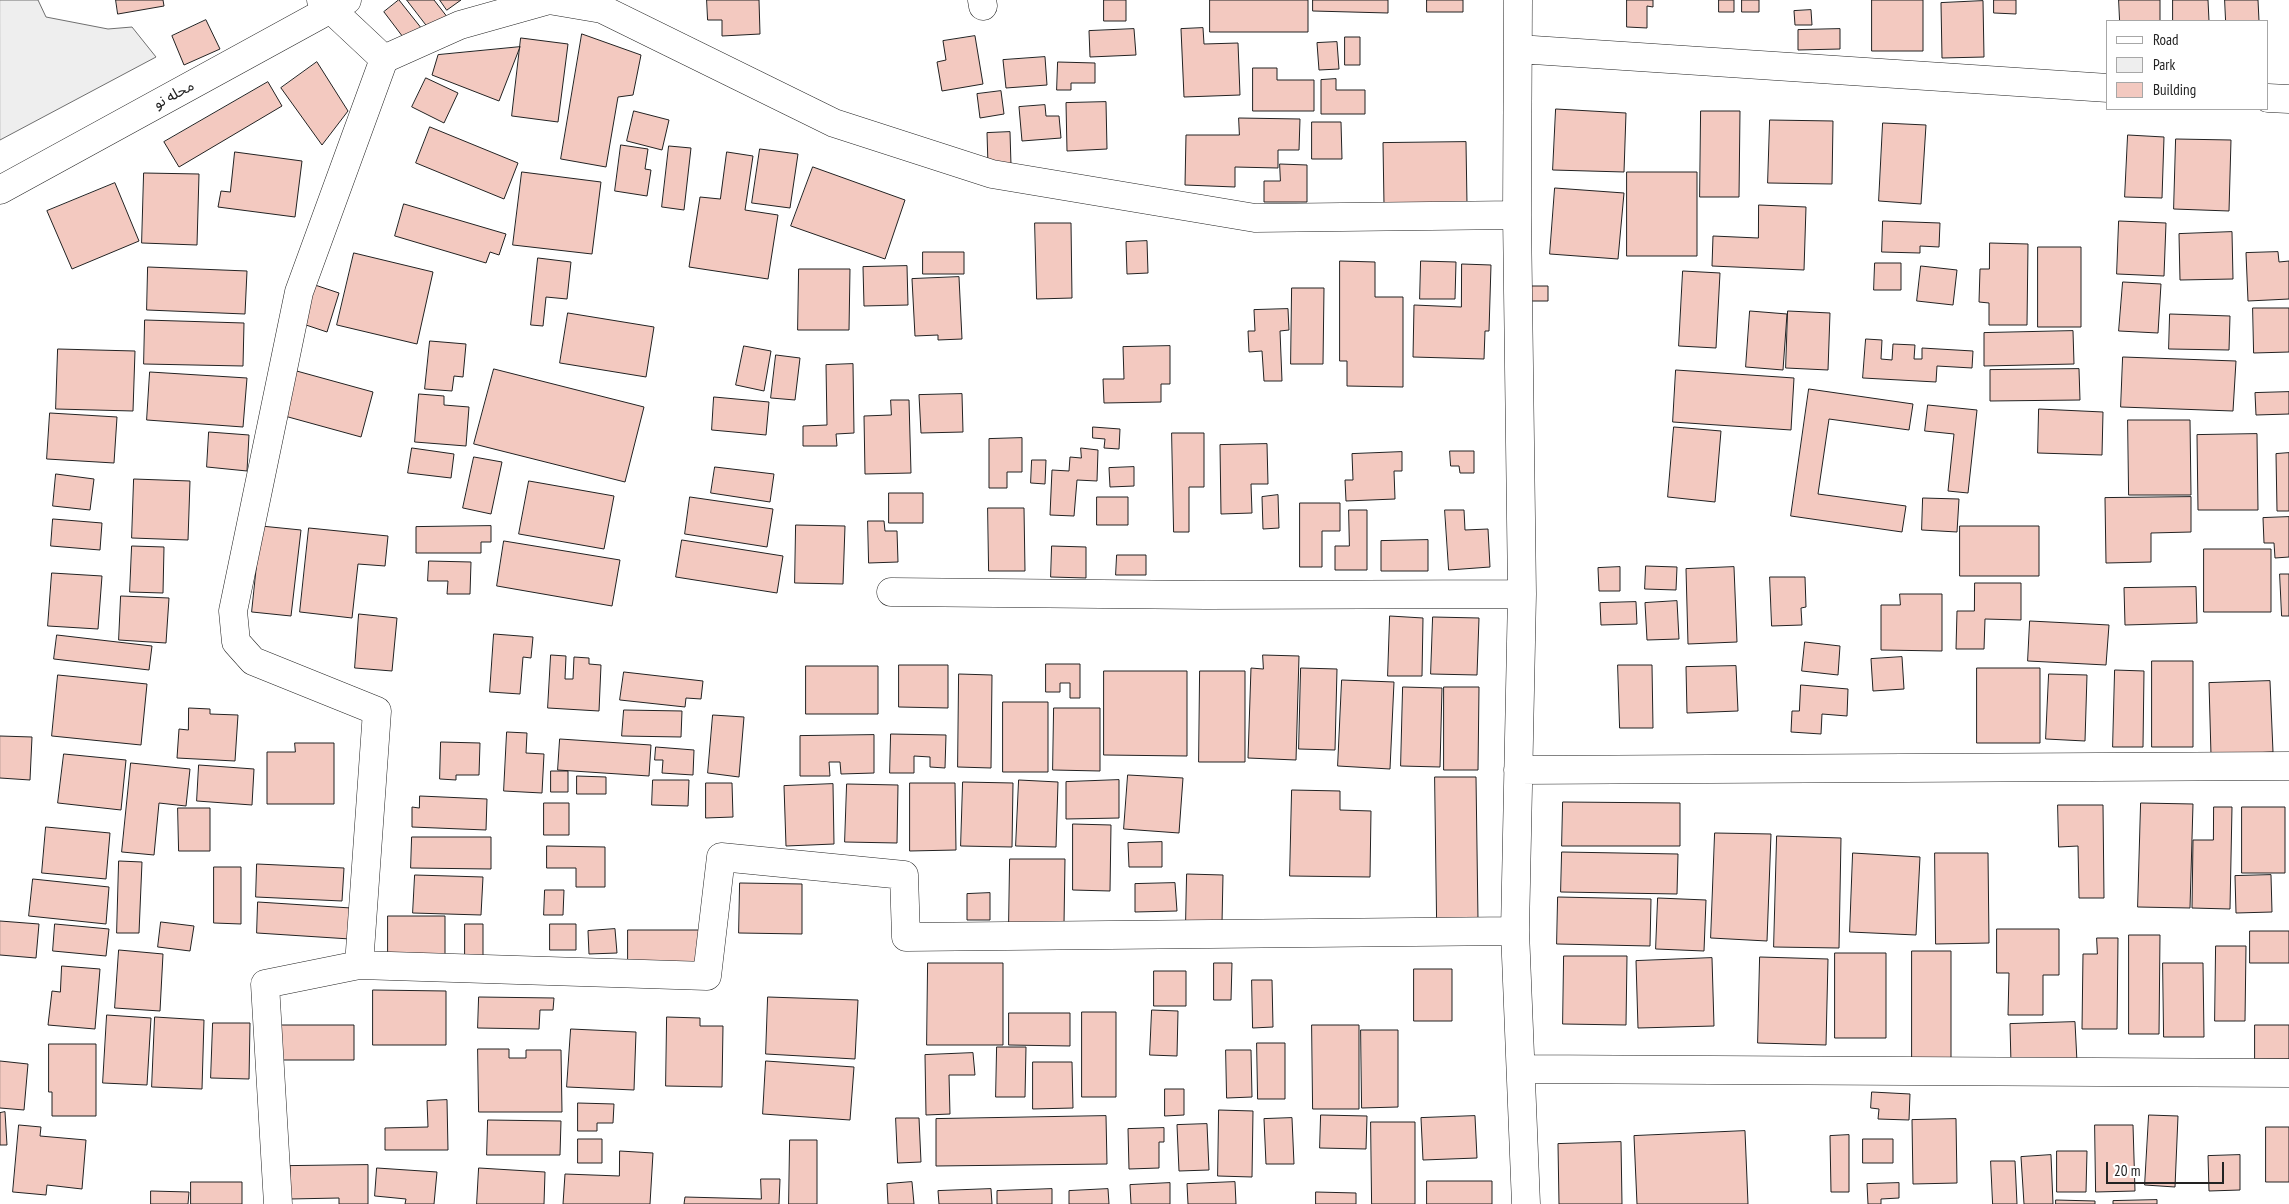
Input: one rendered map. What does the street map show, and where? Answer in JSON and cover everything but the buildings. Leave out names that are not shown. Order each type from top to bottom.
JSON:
[{"type":"street","points":[[359,965],[377,711],[253,661],[236,642],[232,611],[299,292],[384,59],[460,25],[549,0],[600,4],[834,123],[992,174],[1255,218],[1517,215]]},
{"type":"street","points":[[1518,0],[1517,215],[1522,594],[1515,931],[1526,1204]]},
{"type":"street","points":[[333,3],[384,59]]},
{"type":"street","name":"محله نو","points":[[0,190],[333,3]]},
{"type":"street","points":[[1518,49],[2106,88]]},
{"type":"street","points":[[2269,98],[2289,99]]},
{"type":"street","points":[[891,592],[1196,595],[1522,594]]},
{"type":"street","points":[[1518,770],[2289,766]]},
{"type":"street","points":[[278,1204],[266,984],[359,965],[707,976],[721,857],[904,875],[906,937],[1515,931]]},
{"type":"street","points":[[1521,1069],[2289,1073]]},
{"type":"green space","points":[[0,0],[38,0],[46,17],[108,29],[132,27],[156,57],[0,140]]}]
